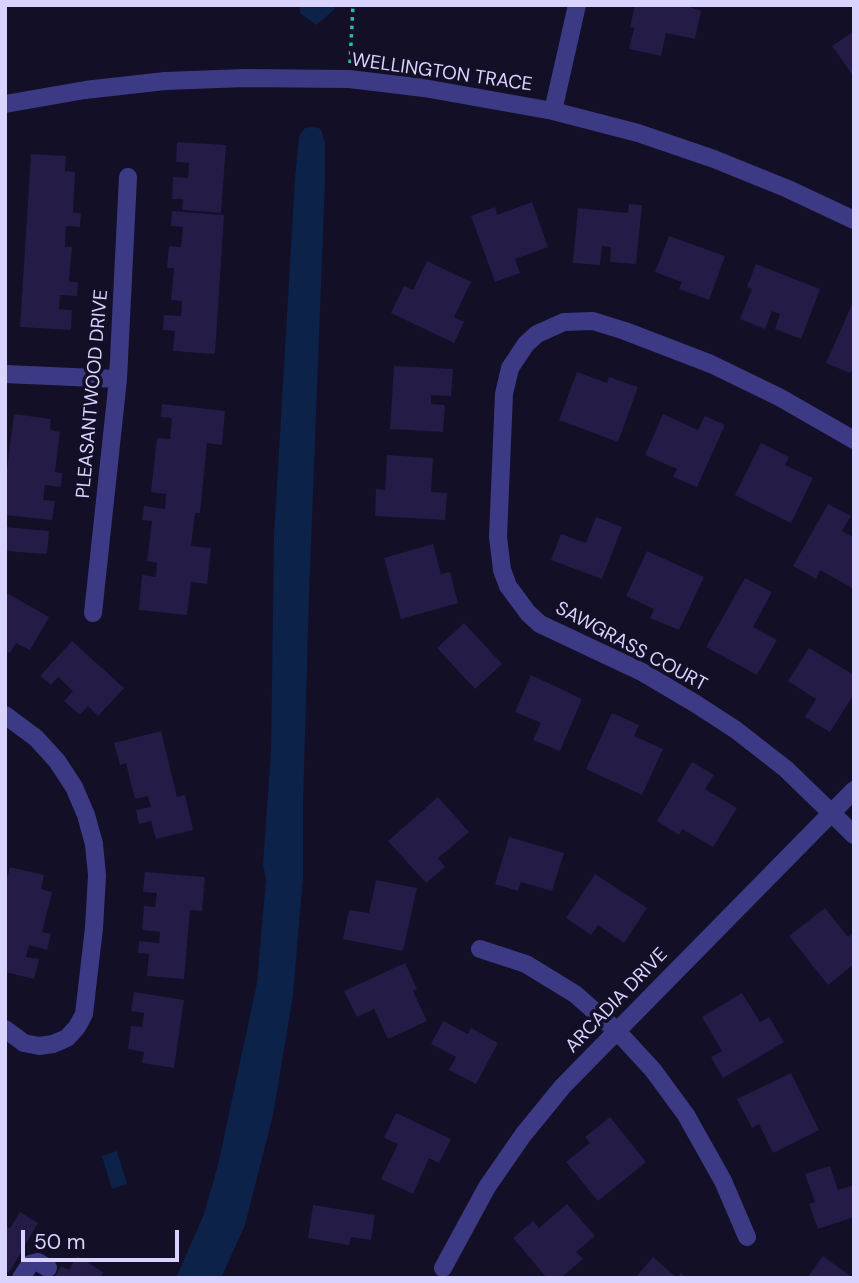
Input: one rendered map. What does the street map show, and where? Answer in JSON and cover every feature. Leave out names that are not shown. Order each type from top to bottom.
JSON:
[{"type":"street","points":[[553,111],[577,5]]},
{"type":"street","name":"WELLINGTON TRACE","points":[[5,104],[85,90],[165,81],[245,78],[349,79],[424,88],[553,111],[638,133],[714,159],[854,220]]},
{"type":"street","name":"PLEASANTWOOD DRIVE","points":[[93,613],[118,379],[128,177]]},
{"type":"street","name":"SAWGRASS COURT","points":[[854,440],[779,397],[711,365],[593,321],[564,322],[537,334],[517,355],[510,368],[504,394],[499,554],[508,586],[527,613],[555,632],[642,672],[736,730],[786,769],[854,835]]},
{"type":"street","points":[[5,374],[118,379]]},
{"type":"street","points":[[5,715],[36,738],[57,761],[74,787],[94,844],[97,875],[94,928],[83,1014],[77,1027],[66,1038],[39,1046],[24,1042],[5,1030]]},
{"type":"street","name":"ARCADIA DRIVE","points":[[443,1268],[487,1187],[523,1135],[563,1086],[854,790]]},
{"type":"street","points":[[480,948],[526,964],[575,994],[617,1031],[653,1070],[686,1115],[723,1181],[747,1237]]},
{"type":"street","points":[[20,1278],[30,1264],[38,1262],[48,1268]]},
{"type":"path","points":[[349,79],[353,5]]},
{"type":"water","points":[[300,5],[335,5],[335,9],[316,25],[300,13]]},
{"type":"water","points":[[305,128],[319,128],[325,143],[325,181],[309,596],[303,877],[293,995],[273,1115],[245,1225],[221,1278],[176,1278],[204,1214],[218,1165],[257,983],[266,879],[263,864],[271,752],[274,536],[295,179],[299,136]]},
{"type":"water","points":[[117,1151],[127,1184],[112,1189],[102,1156]]},
{"type":"building","points":[[635,5],[684,5],[701,11],[695,39],[666,33],[661,56],[629,49],[634,28],[630,27]]},
{"type":"building","points":[[854,31],[854,77],[832,46]]},
{"type":"building","points":[[177,142],[226,145],[221,213],[182,210],[183,199],[172,199],[173,177],[188,178],[189,163],[176,162]]},
{"type":"building","points":[[31,154],[66,156],[65,171],[75,172],[73,213],[81,213],[80,227],[66,226],[65,247],[72,247],[69,282],[78,282],[77,296],[60,295],[59,309],[72,310],[71,330],[20,327]]},
{"type":"building","points":[[532,202],[548,247],[515,259],[520,273],[495,282],[471,216],[495,207],[497,215]]},
{"type":"building","points":[[629,204],[642,205],[636,264],[610,262],[611,247],[602,246],[600,265],[573,263],[578,208],[628,213]]},
{"type":"building","points":[[172,211],[224,215],[215,354],[173,351],[175,331],[163,330],[164,315],[181,316],[182,301],[171,300],[174,268],[167,268],[169,246],[181,247],[183,227],[171,226]]},
{"type":"building","points":[[669,236],[725,256],[709,300],[679,289],[682,282],[655,272]]},
{"type":"building","points":[[427,261],[471,282],[454,317],[464,322],[454,343],[391,313],[404,286],[413,290]]},
{"type":"building","points":[[756,264],[820,289],[801,339],[775,329],[780,314],[772,311],[765,329],[740,319],[752,289],[747,287]]},
{"type":"building","points":[[854,300],[854,366],[850,373],[826,363]]},
{"type":"building","points":[[394,366],[453,369],[451,396],[431,395],[431,404],[445,405],[443,432],[390,429]]},
{"type":"building","points":[[577,372],[607,383],[609,377],[638,387],[618,442],[559,420]]},
{"type":"building","points":[[162,404],[225,411],[222,445],[207,443],[200,513],[195,513],[191,546],[211,548],[207,584],[191,582],[187,615],[139,610],[142,575],[156,577],[157,563],[147,561],[152,521],[142,520],[144,506],[165,509],[166,494],[151,492],[157,438],[170,439],[172,418],[161,417]]},
{"type":"building","points":[[14,414],[51,419],[50,430],[60,432],[55,472],[62,473],[61,487],[45,485],[43,500],[55,501],[52,520],[5,515],[5,485]]},
{"type":"building","points":[[663,414],[698,430],[705,416],[725,425],[697,487],[673,477],[677,469],[645,455]]},
{"type":"building","points":[[761,443],[789,457],[785,465],[813,478],[791,523],[735,495]]},
{"type":"building","points":[[387,455],[433,458],[431,492],[447,493],[445,520],[375,516],[376,489],[385,490]]},
{"type":"building","points":[[828,504],[851,516],[842,531],[854,538],[852,588],[820,570],[816,579],[793,566]]},
{"type":"building","points":[[596,517],[622,527],[602,579],[551,560],[561,534],[586,543]]},
{"type":"building","points":[[6,527],[49,531],[47,554],[5,551]]},
{"type":"building","points":[[433,544],[441,574],[450,572],[458,603],[401,619],[384,558]]},
{"type":"building","points":[[647,551],[704,577],[679,630],[650,618],[654,609],[626,596]]},
{"type":"building","points":[[745,578],[772,592],[753,627],[777,640],[757,675],[706,647]]},
{"type":"building","points":[[5,592],[49,617],[30,650],[16,643],[10,653],[5,651]]},
{"type":"building","points":[[464,623],[502,664],[475,689],[437,648]]},
{"type":"building","points":[[72,641],[124,688],[98,716],[88,706],[80,715],[64,701],[73,691],[58,677],[51,685],[40,676]]},
{"type":"building","points":[[809,648],[854,675],[854,694],[830,732],[805,717],[816,699],[788,681]]},
{"type":"building","points":[[531,675],[582,699],[560,751],[533,740],[541,723],[515,712]]},
{"type":"building","points":[[612,713],[639,725],[634,736],[663,749],[642,795],[586,769]]},
{"type":"building","points":[[161,731],[177,797],[185,795],[193,830],[156,839],[151,821],[139,824],[136,810],[151,807],[148,796],[135,799],[126,763],[120,765],[114,743]]},
{"type":"building","points":[[692,762],[714,775],[705,789],[737,808],[713,847],[682,829],[679,835],[657,821]]},
{"type":"building","points":[[438,797],[469,832],[438,858],[445,867],[426,883],[388,841]]},
{"type":"building","points":[[509,837],[564,853],[552,891],[521,882],[518,891],[495,884]]},
{"type":"building","points":[[10,867],[44,875],[41,889],[52,892],[42,932],[51,934],[47,950],[29,945],[26,957],[39,959],[34,979],[5,972],[5,886]]},
{"type":"building","points":[[145,872],[205,877],[202,911],[190,910],[184,979],[147,976],[149,954],[138,953],[139,941],[159,943],[160,932],[142,930],[144,906],[155,907],[157,893],[143,892]]},
{"type":"building","points":[[595,874],[647,908],[624,943],[598,925],[591,935],[566,918]]},
{"type":"building","points":[[376,880],[417,888],[403,951],[343,939],[349,910],[369,913]]},
{"type":"building","points":[[825,908],[848,937],[854,932],[854,964],[828,985],[789,936]]},
{"type":"building","points":[[405,963],[417,989],[413,991],[427,1021],[388,1039],[374,1009],[357,1017],[344,991]]},
{"type":"building","points":[[134,992],[184,1000],[174,1068],[142,1063],[144,1052],[128,1049],[131,1026],[142,1027],[144,1013],[131,1011]]},
{"type":"building","points":[[742,993],[760,1022],[769,1017],[784,1042],[723,1078],[711,1057],[722,1051],[702,1017]]},
{"type":"building","points":[[443,1021],[468,1034],[471,1028],[498,1043],[476,1084],[449,1070],[456,1057],[431,1044]]},
{"type":"building","points":[[791,1073],[819,1130],[773,1153],[759,1124],[752,1128],[737,1099]]},
{"type":"building","points":[[396,1113],[451,1139],[439,1163],[429,1158],[413,1194],[381,1179],[398,1144],[384,1138]]},
{"type":"building","points":[[610,1117],[646,1162],[598,1201],[566,1162],[590,1143],[585,1137]]},
{"type":"building","points":[[830,1166],[838,1190],[854,1185],[854,1217],[818,1229],[809,1204],[815,1202],[805,1174]]},
{"type":"building","points":[[567,1204],[595,1236],[576,1252],[583,1259],[561,1278],[547,1278],[513,1238],[533,1221],[539,1228]]},
{"type":"building","points":[[313,1205],[375,1215],[371,1240],[351,1237],[349,1245],[308,1238]]},
{"type":"building","points":[[20,1212],[38,1223],[9,1273],[5,1271],[5,1226],[10,1228]]},
{"type":"building","points":[[77,1256],[103,1272],[100,1278],[54,1278],[61,1266],[69,1270]]},
{"type":"building","points":[[823,1256],[853,1278],[807,1278]]},
{"type":"building","points":[[653,1257],[677,1278],[635,1278]]}]
